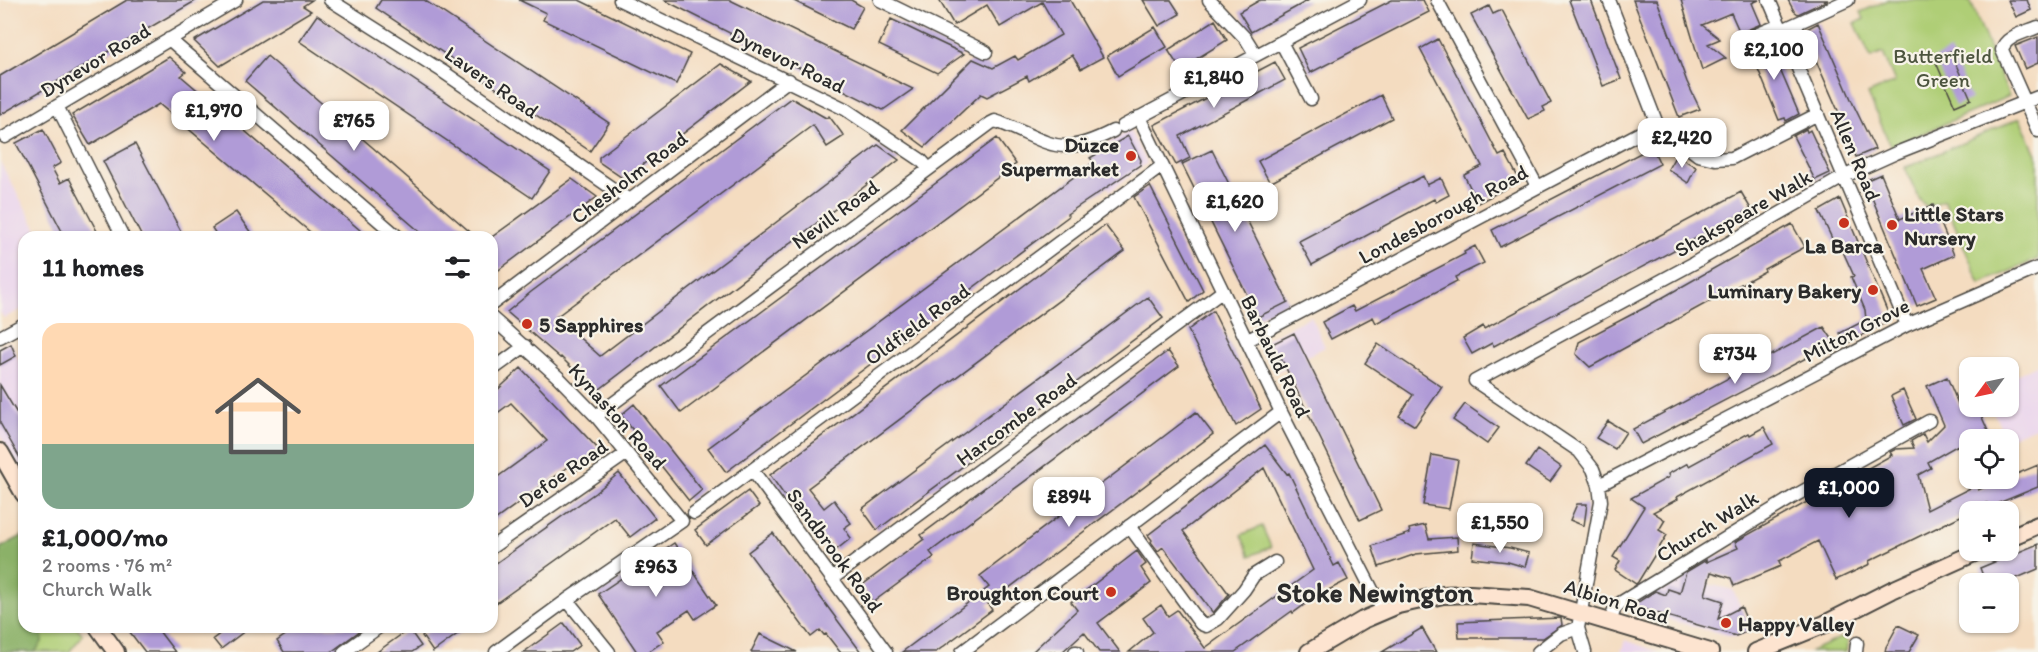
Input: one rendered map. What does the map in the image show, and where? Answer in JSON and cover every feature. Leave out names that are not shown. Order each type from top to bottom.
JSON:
[{"type":"main road","points":[[0,452],[18,484]]},
{"type":"main road","points":[[2019,533],[2038,525]]},
{"type":"main road","points":[[1756,652],[1825,624],[1959,560]]},
{"type":"main road","name":"Albion Road","points":[[1309,652],[1343,630],[1398,605],[1443,595],[1470,594],[1529,598],[1580,620],[1610,622],[1710,652]]},
{"type":"main road","points":[[102,633],[116,652]]},
{"type":"street","name":"Dynevor Road","points":[[5,137],[236,0]]},
{"type":"street","name":"Lavers Road","points":[[330,0],[442,70],[629,200]]},
{"type":"street","name":"Dynevor Road","points":[[620,0],[845,109],[921,160],[929,170]]},
{"type":"street","points":[[880,0],[986,52]]},
{"type":"street","points":[[1209,0],[1246,39],[1256,55]]},
{"type":"street","name":"Nevill Road","points":[[597,416],[995,121],[1056,146],[1070,147],[1085,144],[1360,0]]},
{"type":"street","points":[[1437,0],[1537,186]]},
{"type":"street","points":[[1609,0],[1657,124],[1698,155],[1715,159],[1732,158],[1818,114]]},
{"type":"street","name":"Allen Road","points":[[1769,0],[1907,326]]},
{"type":"street","points":[[1739,42],[1848,0]]},
{"type":"street","points":[[2038,27],[2007,40],[2002,50],[2038,131]]},
{"type":"street","points":[[169,39],[391,231]]},
{"type":"street","points":[[1281,42],[1311,99]]},
{"type":"street","name":"Chesholm Road","points":[[498,300],[789,80]]},
{"type":"street","name":"Shakspeare Walk","points":[[1599,485],[1593,469],[1579,451],[1475,381],[1694,264],[1845,176],[1896,153],[2038,97]]},
{"type":"street","points":[[57,106],[120,231]]},
{"type":"street","name":"Barbauld Road","points":[[1139,117],[1281,412],[1383,611]]},
{"type":"street","name":"Londesborough Road","points":[[1248,340],[1657,124]]},
{"type":"street","name":"Oldfield Road","points":[[694,513],[1162,166]]},
{"type":"street","name":"Milton Grove","points":[[1599,485],[1907,326],[2038,268]]},
{"type":"street","name":"Harcombe Road","points":[[833,578],[1223,291]]},
{"type":"street","name":"Kynaston Road","points":[[498,323],[597,416],[682,520],[567,600]]},
{"type":"street","points":[[0,337],[18,327]]},
{"type":"street","points":[[498,366],[525,346]]},
{"type":"street","points":[[962,652],[1281,412]]},
{"type":"street","name":"Church Walk","points":[[1610,622],[1615,608],[1620,603],[1798,494],[1929,421]]},
{"type":"street","name":"Defoe Road","points":[[498,543],[627,453]]},
{"type":"street","name":"Sandbrook Road","points":[[753,471],[886,652]]},
{"type":"street","points":[[1585,652],[1580,620],[1601,501],[1599,485]]},
{"type":"street","points":[[1129,526],[1197,619],[1206,626],[1218,619],[1254,575],[1275,562]]},
{"type":"street","points":[[496,652],[567,600],[609,652]]},
{"type":"street","points":[[1538,652],[1580,620]]},
{"type":"street","points":[[344,652],[371,633]]},
{"type":"shaded area","points":[[1130,130],[1147,163],[1110,191],[1094,152]]},
{"type":"shaded area","points":[[0,162],[38,231],[18,231],[18,311],[4,318],[0,312]]},
{"type":"shaded area","points":[[1311,316],[1325,347],[1276,372],[1261,342]]},
{"type":"shaded area","points":[[9,342],[18,359],[18,466],[0,435],[0,346]]},
{"type":"shaded area","points":[[2038,364],[2038,426],[2019,434],[2019,429],[2001,429],[1996,417],[2019,417],[2019,374]]},
{"type":"shaded area","points":[[1677,577],[1733,590],[1751,630],[1731,636],[1625,609],[1627,604]]},
{"type":"shaded area","points":[[1625,640],[1659,652],[1621,652]]},
{"type":"green space","name":"Butterfield Green","points":[[1888,0],[1970,0],[2009,96],[1891,147],[1868,94],[1895,82],[1883,53],[1871,58],[1855,23],[1864,19],[1861,12]]},
{"type":"green space","name":"Butterfield Green","points":[[2020,118],[2038,159],[2038,259],[1980,284],[1944,200],[1927,207],[1919,199],[1905,168]]},
{"type":"green space","points":[[1262,526],[1271,547],[1250,556],[1241,535]]},
{"type":"green space","points":[[18,538],[18,633],[82,633],[83,635],[69,652],[0,652],[0,548]]},
{"type":"green space","points":[[18,538],[18,633],[42,633],[42,642],[35,652],[0,652],[0,548]]},
{"type":"green space","points":[[1842,637],[1848,641],[1846,652],[1809,652]]},
{"type":"building","points":[[127,0],[197,0],[0,115],[0,76]]},
{"type":"building","points":[[263,0],[312,0],[303,6],[311,11],[220,66],[194,41]]},
{"type":"building","points":[[381,0],[424,0],[609,123],[590,151],[376,8]]},
{"type":"building","points":[[519,0],[579,0],[690,54],[676,84],[543,20],[546,13]]},
{"type":"building","points":[[664,0],[730,0],[913,89],[883,110]]},
{"type":"building","points":[[792,0],[851,0],[863,7],[851,29]]},
{"type":"building","points":[[939,0],[1070,0],[1103,57],[1081,69],[1072,55],[1029,81],[1027,76],[987,97],[981,94],[925,147],[902,130],[973,59],[993,68],[1015,56],[1018,60],[1061,35],[1042,2],[1000,27],[987,5],[954,25]]},
{"type":"building","points":[[1143,0],[1171,0],[1180,14],[1159,26]]},
{"type":"building","points":[[1260,0],[1309,0],[1251,32],[1239,12]]},
{"type":"building","points":[[1392,0],[1423,0],[1429,12],[1310,73],[1298,48]]},
{"type":"building","points":[[1569,0],[1591,0],[1621,79],[1603,86]]},
{"type":"building","points":[[1633,0],[1657,0],[1687,82],[1700,109],[1679,117]]},
{"type":"building","points":[[1681,0],[1759,0],[1752,3],[1761,24],[1740,33],[1731,13],[1702,25],[1720,39],[1708,44],[1726,58],[1702,70]]},
{"type":"building","points":[[1788,0],[1828,0],[1798,14]]},
{"type":"building","points":[[2008,0],[2027,0],[2031,10],[2016,17]]},
{"type":"building","points":[[1489,6],[1493,14],[1502,10],[1551,103],[1543,107],[1545,111],[1528,119],[1471,15]]},
{"type":"building","points":[[317,15],[550,171],[532,198],[299,41]]},
{"type":"building","points":[[891,19],[964,54],[937,73],[879,45]]},
{"type":"building","points":[[1215,20],[1227,40],[1180,69],[1168,50]]},
{"type":"building","points":[[1818,23],[1875,149],[1856,157],[1803,31]]},
{"type":"building","points":[[1155,27],[1167,47],[1118,76],[1107,56]]},
{"type":"building","points":[[2038,37],[2038,63],[2025,69],[2015,46]]},
{"type":"building","points":[[1438,39],[1499,156],[1505,153],[1520,181],[1478,203],[1464,175],[1482,166],[1420,49]]},
{"type":"building","points":[[1767,39],[1799,114],[1786,121],[1785,118],[1779,120],[1749,47]]},
{"type":"building","points":[[1950,51],[1971,99],[1955,106],[1934,58]]},
{"type":"building","points":[[267,56],[469,231],[419,231],[245,81]]},
{"type":"building","points":[[169,57],[186,72],[181,76],[361,231],[309,231],[159,104],[90,145],[72,115]]},
{"type":"building","points":[[1275,62],[1285,80],[1180,136],[1190,158],[1176,165],[1154,125]]},
{"type":"building","points":[[721,64],[751,81],[624,179],[599,162],[599,157]]},
{"type":"building","points":[[1381,95],[1392,118],[1270,183],[1258,161]]},
{"type":"building","points":[[791,98],[826,118],[829,116],[844,136],[827,147],[813,125],[556,317],[600,356],[878,145],[899,160],[596,392],[561,357],[507,312],[531,292]]},
{"type":"building","points":[[43,129],[61,163],[52,168],[60,183],[69,178],[97,231],[62,231],[16,143]]},
{"type":"building","points":[[1806,129],[1807,132],[1810,130],[1830,173],[1815,180],[1793,136]]},
{"type":"building","points":[[1128,136],[1141,160],[1140,165],[1067,214],[1069,216],[726,472],[708,448],[1094,162],[1090,158]]},
{"type":"building","points":[[997,138],[1016,164],[681,413],[661,386]]},
{"type":"building","points":[[135,144],[181,231],[139,231],[103,161]]},
{"type":"building","points":[[1652,147],[1660,164],[1500,247],[1492,230]]},
{"type":"building","points":[[1212,150],[1288,302],[1258,317],[1182,164]]},
{"type":"building","points":[[1676,155],[1696,167],[1688,183],[1668,169]]},
{"type":"building","points":[[1881,174],[1900,219],[1933,205],[1954,255],[1923,269],[1936,298],[1917,306],[1865,181]]},
{"type":"building","points":[[1423,176],[1427,185],[1441,178],[1449,195],[1436,202],[1434,199],[1312,265],[1299,241]]},
{"type":"building","points":[[572,179],[597,197],[498,271],[498,233]]},
{"type":"building","points":[[1150,186],[1203,290],[1189,302],[1134,197]]},
{"type":"building","points":[[1741,192],[1751,209],[1494,346],[1492,343],[1472,354],[1463,338]]},
{"type":"building","points":[[1840,199],[1891,320],[1846,344],[1840,333],[1866,320],[1865,310],[1851,277],[1854,276],[1840,245],[1836,247],[1819,211]]},
{"type":"building","points":[[236,212],[250,231],[214,231],[212,228]]},
{"type":"building","points":[[1792,224],[1805,247],[1590,367],[1576,354],[1579,342],[1646,307]]},
{"type":"building","points":[[1105,225],[1125,251],[808,488],[824,508],[834,500],[851,523],[844,528],[851,538],[836,550],[828,539],[825,541],[793,499],[789,502],[770,475]]},
{"type":"building","points":[[1475,246],[1484,263],[1455,277],[1457,281],[1376,323],[1373,317],[1331,339],[1322,322],[1352,306],[1355,311],[1465,254],[1464,252]]},
{"type":"building","points":[[1148,297],[1163,318],[877,530],[862,509]]},
{"type":"building","points":[[1213,311],[1261,409],[1236,426],[1188,330]]},
{"type":"building","points":[[1824,327],[1835,343],[1641,444],[1633,429]]},
{"type":"building","points":[[1294,333],[1381,510],[1360,520],[1281,358],[1278,360],[1272,348],[1274,343]]},
{"type":"building","points":[[11,344],[16,356],[0,365],[0,350]]},
{"type":"building","points":[[1378,344],[1442,387],[1415,426],[1399,416],[1413,395],[1365,363]]},
{"type":"building","points":[[1168,351],[1179,366],[930,552],[934,557],[873,602],[861,586],[924,539],[921,535]]},
{"type":"building","points":[[521,368],[602,453],[576,471],[571,465],[498,518],[498,477],[547,441],[511,403],[498,413],[498,389]]},
{"type":"building","points":[[1947,377],[1959,406],[1959,417],[1982,417],[1987,429],[1959,429],[1959,447],[1958,445],[1928,462],[1931,468],[1918,475],[1927,510],[1968,489],[2019,489],[2019,473],[2038,465],[2038,487],[2004,501],[1959,501],[1959,517],[1869,561],[1870,564],[1836,580],[1818,541],[1779,561],[1781,566],[1734,586],[1731,578],[1711,572],[1705,595],[1723,601],[1718,619],[1741,607],[1751,630],[1736,636],[1632,606],[1655,591],[1666,595],[1668,589],[1680,593],[1686,572],[1706,560],[1706,562],[1738,548],[1735,542],[1892,455],[1890,452],[1896,449],[1914,448],[1911,441],[1923,434],[1927,442],[1944,425],[1927,386]]},
{"type":"building","points":[[0,385],[18,415],[18,454],[0,423]]},
{"type":"building","points":[[1903,390],[1916,419],[1904,425],[1891,396]]},
{"type":"building","points":[[634,404],[702,490],[689,501],[621,415]]},
{"type":"building","points":[[1465,404],[1499,428],[1487,444],[1453,420]]},
{"type":"building","points":[[1196,412],[1213,434],[988,604],[992,610],[936,652],[902,652],[989,587],[980,576]]},
{"type":"building","points":[[1608,421],[1626,432],[1615,449],[1596,438]]},
{"type":"building","points":[[1764,427],[1773,444],[1653,512],[1665,520],[1659,530],[1667,535],[1636,584],[1615,570],[1620,561],[1613,557],[1644,507],[1631,498],[1669,477],[1668,474],[1688,463],[1689,466]]},
{"type":"building","points":[[1265,445],[1287,474],[1289,473],[1334,566],[1339,563],[1348,580],[1315,597],[1293,613],[1292,611],[1235,652],[1129,652],[1153,632],[1143,618],[1161,605],[1168,616],[1177,610],[1205,648],[1313,570],[1264,468],[1183,531],[1229,594],[1213,613],[1163,547],[1158,551],[1148,535]]},
{"type":"building","points":[[1537,450],[1561,467],[1550,482],[1526,466]]},
{"type":"building","points":[[1432,455],[1458,460],[1449,509],[1423,505]]},
{"type":"building","points":[[619,473],[655,518],[630,537],[615,518],[498,602],[498,562],[595,493]]},
{"type":"building","points":[[748,491],[759,506],[706,545],[695,530]]},
{"type":"building","points":[[1577,504],[1587,504],[1584,526],[1570,520]]},
{"type":"building","points":[[1425,525],[1429,539],[1457,537],[1458,550],[1416,554],[1379,567],[1372,546],[1410,533],[1409,529]]},
{"type":"building","points":[[773,533],[861,652],[840,652],[820,630],[811,637],[748,552]]},
{"type":"building","points":[[674,543],[716,605],[695,619],[689,610],[657,631],[664,641],[648,652],[637,652],[598,594]]},
{"type":"building","points":[[1474,543],[1529,553],[1525,567],[1508,562],[1472,558]]},
{"type":"building","points":[[2038,544],[2038,569],[2019,577],[2019,573],[1982,573],[1980,568],[1997,561],[2019,561],[2019,552]]},
{"type":"building","name":"Broughton Court","points":[[1137,551],[1146,564],[1141,568],[1151,583],[1098,623],[1120,652],[1099,652],[1084,632],[1062,652],[1032,652],[1077,610],[1071,602]]},
{"type":"building","points":[[1561,618],[1562,625],[1543,638],[1459,638],[1458,622]]},
{"type":"building","points":[[564,623],[580,645],[570,652],[524,652]]},
{"type":"building","points":[[1898,625],[1919,635],[1909,652],[1885,652],[1886,647]]},
{"type":"building","points":[[1422,628],[1436,652],[1382,652]]},
{"type":"building","points":[[131,633],[161,633],[175,652],[145,652]]},
{"type":"building","points":[[221,633],[242,633],[221,649],[213,639]]},
{"type":"building","points":[[288,633],[357,633],[331,652],[284,652],[277,641]]},
{"type":"building","points":[[403,633],[412,633],[421,646],[412,652],[377,652]]},
{"type":"building","points":[[426,633],[459,633],[433,652],[422,636]]},
{"type":"building","points":[[760,634],[797,652],[751,652]]},
{"type":"place","name":"Düzce Supermarket","points":[[1131,156]]},
{"type":"place","name":"La Barca","points":[[1844,223]]},
{"type":"place","name":"Little Stars Nursery","points":[[1892,225]]},
{"type":"place","name":"Luminary Bakery","points":[[1873,290]]},
{"type":"place","name":"5 Sapphires","points":[[527,324]]},
{"type":"place","name":"Broughton Court","points":[[1111,592]]},
{"type":"place","name":"Happy Valley","points":[[1726,623]]},
{"type":"district","name":"Stoke Newington","points":[[1375,592]]}]
